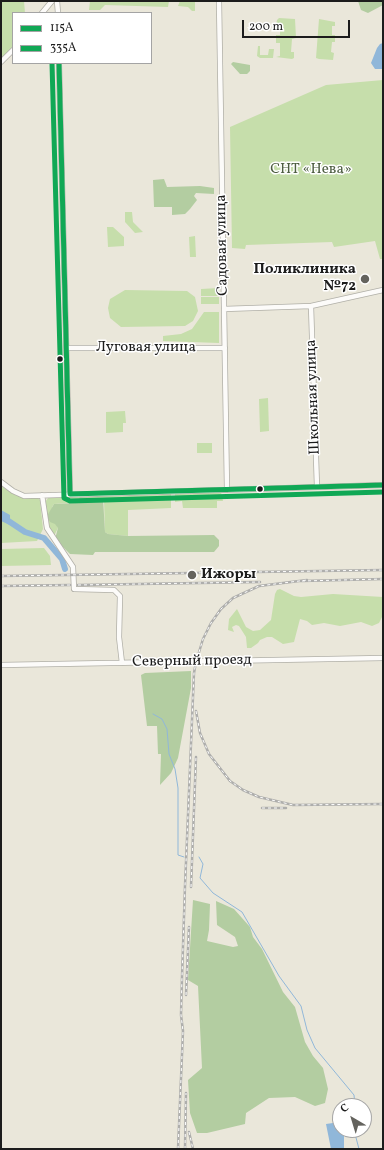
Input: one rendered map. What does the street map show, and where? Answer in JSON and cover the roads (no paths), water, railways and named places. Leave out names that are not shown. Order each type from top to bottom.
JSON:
[{"type":"street","points":[[43,12],[52,1]]},
{"type":"street","points":[[57,1],[58,12]]},
{"type":"street","name":"Садовая улица","points":[[219,1],[226,490]]},
{"type":"street","points":[[1,62],[12,51]]},
{"type":"street","points":[[59,64],[70,494]]},
{"type":"street","points":[[224,309],[311,306],[383,290]]},
{"type":"street","name":"Школьная улица","points":[[311,306],[317,487]]},
{"type":"street","name":"Луговая улица","points":[[67,348],[225,348]]},
{"type":"street","points":[[1,482],[18,494],[42,495],[383,486]]},
{"type":"street","points":[[42,495],[46,528],[74,567],[74,589],[114,590],[120,596],[119,637],[122,663]]},
{"type":"street","name":"Северный проезд","points":[[1,665],[383,658]]},
{"type":"water","points":[[383,43],[383,69],[375,69],[371,63],[377,48]]},
{"type":"water","points":[[1,510],[10,515],[10,525],[1,521]]},
{"type":"water","points":[[332,1123],[332,1138],[344,1138],[344,1149],[331,1149],[326,1124]]},
{"type":"waterway","points":[[1,516],[25,532],[44,538],[62,559],[65,569]]},
{"type":"waterway","points":[[153,714],[162,719],[167,729],[169,754],[175,769],[178,788],[178,855],[184,857]]},
{"type":"waterway","points":[[199,857],[203,864],[200,878],[213,893],[242,912],[279,976],[301,1006],[307,1030],[315,1048],[354,1095],[354,1098]]},
{"type":"waterway","points":[[356,1138],[359,1149]]},
{"type":"railway","points":[[1,576],[383,570]]},
{"type":"railway","points":[[302,581],[383,579]]},
{"type":"railway","points":[[178,1149],[183,1031],[181,1015],[185,886],[194,673],[196,662],[203,639],[211,623],[221,609],[233,598],[259,586],[307,580]]},
{"type":"railway","points":[[78,585],[260,582]]},
{"type":"railway","points":[[1,586],[70,585]]},
{"type":"railway","points":[[196,711],[200,733],[209,754],[230,781],[243,790],[259,797],[293,805],[383,804]]},
{"type":"railway","points":[[191,887],[196,757]]},
{"type":"railway","points":[[262,808],[286,808]]},
{"type":"railway","points":[[186,995],[189,927]]},
{"type":"railway","points":[[185,1149],[186,1093]]},
{"type":"railway","points":[[189,1132],[193,1149]]},
{"type":"place","name":"Поликлиника №72","points":[[365,279]]},
{"type":"place","name":"Ижоры","points":[[192,575]]},
{"type":"park label","name":"СНТ «Нева»","points":[[311,170]]}]
